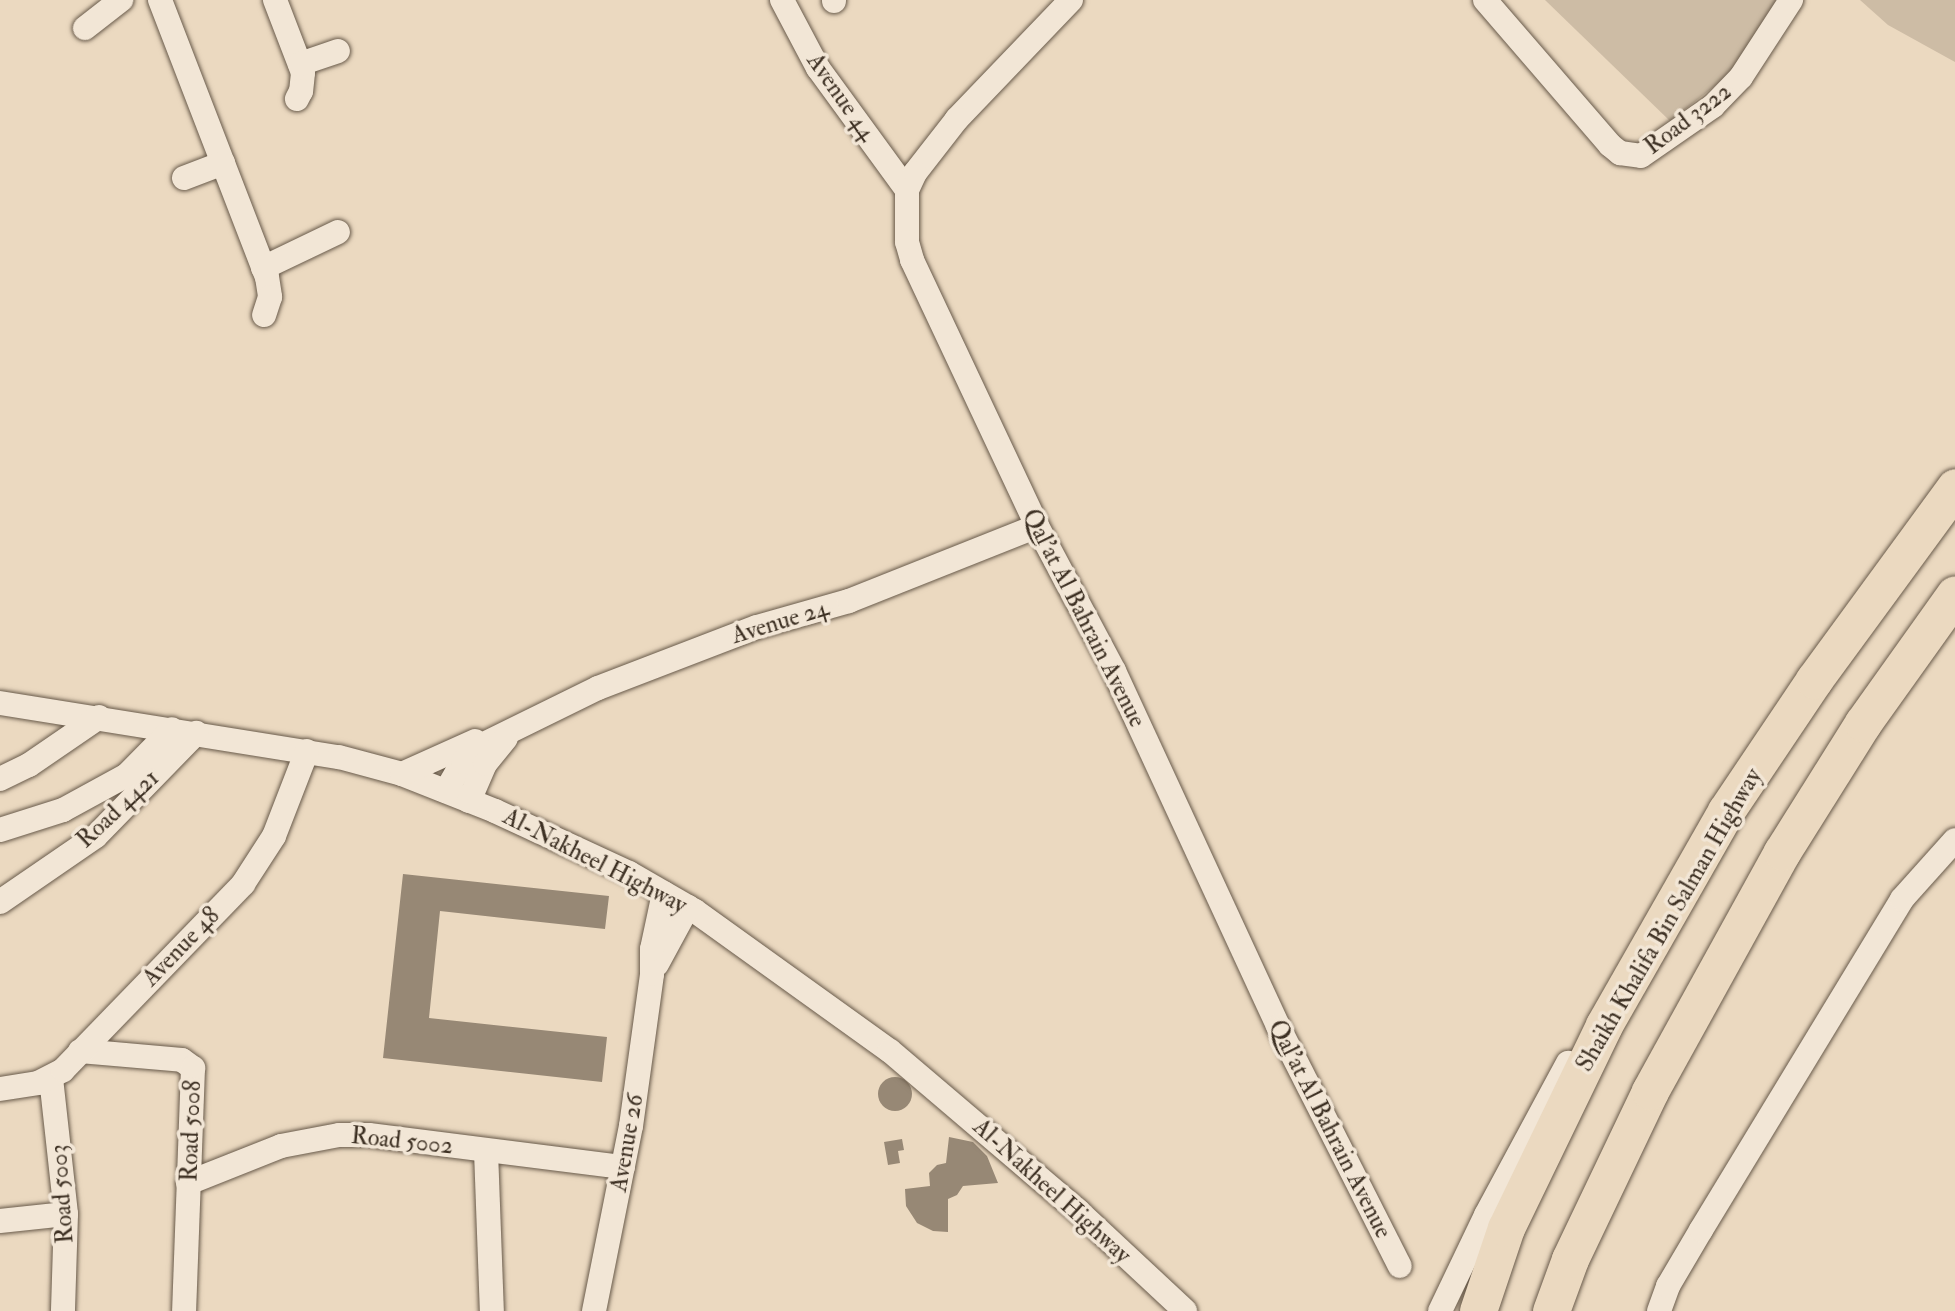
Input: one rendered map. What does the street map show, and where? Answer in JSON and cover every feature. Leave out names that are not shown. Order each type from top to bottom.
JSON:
[{"type":"highway","name":"Shaikh Khalifa Bin Salman Highway","points":[[1478,1311],[1502,1240],[1604,1025],[1726,811],[1814,680],[1955,487]]},
{"type":"highway","points":[[1551,1311],[1570,1259],[1650,1091],[1782,852],[1863,723],[1955,594]]},
{"type":"highway","points":[[1576,1311],[1650,1091]]},
{"type":"highway","points":[[1469,1311],[1502,1240]]},
{"type":"street","points":[[85,28],[121,0]]},
{"type":"street","points":[[160,0],[263,268],[271,297],[264,315]]},
{"type":"street","points":[[275,0],[300,64],[304,82],[297,99]]},
{"type":"street","name":"Avenue 44","points":[[782,0],[818,68],[907,190]]},
{"type":"street","name":"Qal'at Al Bahrain Avenue","points":[[1071,0],[957,119],[915,173],[907,190],[906,230],[912,260],[1037,526],[1114,671],[1278,1026],[1400,1266]]},
{"type":"street","name":"Road 3222","points":[[1485,0],[1610,145],[1620,153],[1641,156],[1713,106],[1741,77],[1791,0]]},
{"type":"street","points":[[300,64],[338,51]]},
{"type":"street","points":[[184,178],[223,163]]},
{"type":"street","points":[[263,268],[338,232]]},
{"type":"street","name":"Avenue 24","points":[[446,792],[472,751],[526,722],[680,654],[757,626],[849,601],[1037,526]]},
{"type":"street","name":"Al-Nakheel Highway","points":[[0,703],[307,751],[402,774],[629,873],[688,906],[918,1074],[1079,1212],[1185,1311]]},
{"type":"street","points":[[0,779],[29,765],[99,717]]},
{"type":"street","points":[[402,774],[526,722]]},
{"type":"street","name":"Avenue 24","points":[[469,801],[475,782],[490,756],[526,722]]},
{"type":"street","points":[[0,830],[63,810],[127,775],[184,731]]},
{"type":"street","name":"Road 4421","points":[[0,902],[96,836],[184,731]]},
{"type":"street","name":"Avenue 48","points":[[0,1089],[38,1083],[51,1078],[243,884],[274,836],[307,751]]},
{"type":"street","points":[[1659,1311],[1668,1286],[1701,1230],[1902,899],[1955,840]]},
{"type":"street","name":"Avenue 26","points":[[594,1311],[623,1167],[652,974],[652,949],[664,893]]},
{"type":"street","name":"Avenue 26","points":[[652,974],[688,906]]},
{"type":"street","points":[[1440,1311],[1486,1215],[1561,1074],[1579,1049],[1604,1025]]},
{"type":"street","name":"Road 5008","points":[[80,1051],[182,1060],[189,1063],[195,1077],[184,1311]]},
{"type":"street","name":"Road 5003","points":[[51,1078],[66,1214],[63,1311]]},
{"type":"street","name":"Road 5002","points":[[188,1183],[281,1146],[329,1136],[369,1135],[623,1167]]},
{"type":"street","points":[[486,1150],[492,1311]]},
{"type":"street","points":[[0,1221],[66,1214]]},
{"type":"shaded area","points":[[1545,0],[1782,0],[1739,67],[1670,121]]},
{"type":"shaded area","points":[[1860,0],[1955,0],[1955,62],[1888,25]]},
{"type":"building","points":[[403,874],[609,896],[605,929],[440,911],[429,1018],[607,1037],[602,1082],[383,1058]]},
{"type":"building","points":[[895,1077],[907,1082],[912,1094],[907,1106],[895,1111],[883,1106],[878,1094],[883,1082]]},
{"type":"building","points":[[949,1137],[973,1142],[987,1156],[998,1183],[963,1186],[957,1195],[948,1199],[948,1232],[933,1231],[917,1223],[906,1206],[905,1189],[930,1186],[929,1173],[937,1165],[946,1163]]},
{"type":"building","points":[[902,1139],[904,1150],[898,1151],[900,1163],[888,1165],[884,1142]]}]
